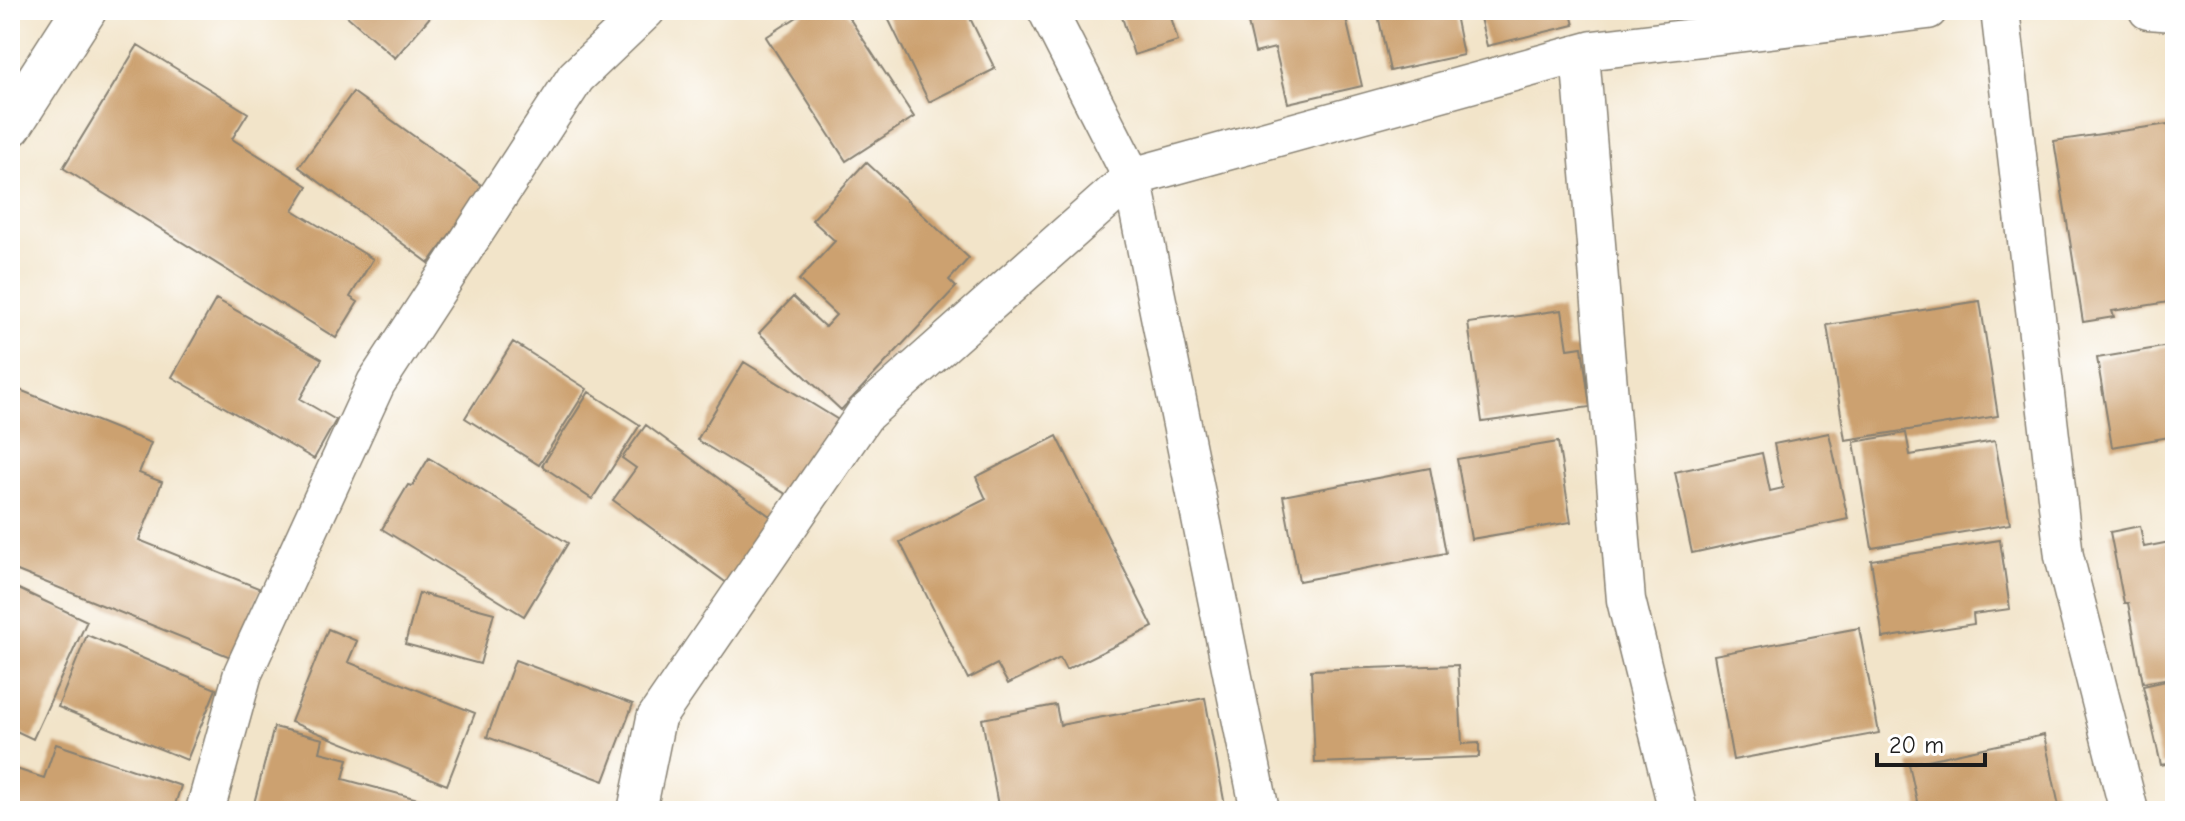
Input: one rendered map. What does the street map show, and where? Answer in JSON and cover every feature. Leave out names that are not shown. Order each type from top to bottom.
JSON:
[{"type":"main road","points":[[10,125],[84,10]]},
{"type":"street","points":[[205,811],[243,673],[376,383],[576,77],[646,10]]},
{"type":"street","points":[[1047,10],[1132,177],[1260,811]]},
{"type":"street","points":[[637,811],[656,718],[865,414],[1132,177],[1580,54],[1928,10]]},
{"type":"street","points":[[2000,10],[2064,556],[2129,811]]},
{"type":"street","points":[[2148,10],[2175,12]]},
{"type":"street","points":[[1580,54],[1626,600],[1678,811]]},
{"type":"building","points":[[352,10],[436,10],[395,58],[347,16]]},
{"type":"building","points":[[808,10],[844,10],[914,117],[846,161],[766,37]]},
{"type":"building","points":[[884,10],[966,10],[995,69],[929,102]]},
{"type":"building","points":[[1136,10],[1169,10],[1178,41],[1134,55],[1121,14]]},
{"type":"building","points":[[1245,10],[1344,10],[1362,86],[1288,103],[1275,48],[1255,53]]},
{"type":"building","points":[[1377,10],[1454,10],[1463,55],[1390,71]]},
{"type":"building","points":[[1478,10],[1570,10],[1574,25],[1487,46]]},
{"type":"building","points":[[138,45],[248,113],[232,139],[308,186],[293,210],[373,259],[350,297],[358,302],[336,338],[63,168]]},
{"type":"building","points":[[353,92],[484,187],[429,263],[299,167]]},
{"type":"building","points":[[2175,123],[2175,301],[2112,311],[2114,317],[2083,322],[2054,141]]},
{"type":"building","points":[[866,162],[969,258],[949,280],[956,287],[841,410],[759,333],[793,297],[825,327],[836,315],[799,280],[835,241],[812,220]]},
{"type":"building","points":[[216,299],[322,359],[300,399],[336,420],[314,459],[172,377]]},
{"type":"building","points":[[1980,301],[1998,416],[1845,440],[1827,325]]},
{"type":"building","points":[[1562,310],[1568,349],[1582,347],[1590,407],[1482,422],[1468,323]]},
{"type":"building","points":[[513,342],[587,389],[539,465],[465,418]]},
{"type":"building","points":[[2175,345],[2175,436],[2112,447],[2097,358]]},
{"type":"building","points":[[744,362],[845,424],[799,502],[697,440]]},
{"type":"building","points":[[10,386],[151,443],[139,473],[162,482],[139,540],[261,589],[233,658],[10,568]]},
{"type":"building","points":[[589,392],[640,425],[592,499],[542,466]]},
{"type":"building","points":[[646,425],[782,525],[735,589],[613,500],[636,468],[622,458]]},
{"type":"building","points":[[1829,433],[1848,519],[1692,553],[1675,472],[1762,453],[1770,491],[1783,488],[1774,444]]},
{"type":"building","points":[[1906,433],[1910,455],[1995,441],[2010,524],[1872,548],[1854,442]]},
{"type":"building","points":[[1057,436],[1153,627],[1066,670],[1060,658],[1008,684],[997,664],[968,679],[900,542],[986,499],[976,477]]},
{"type":"building","points":[[1558,442],[1571,522],[1471,539],[1457,459]]},
{"type":"building","points":[[429,458],[568,543],[524,616],[382,529],[408,485],[412,486]]},
{"type":"building","points":[[1430,468],[1446,553],[1299,581],[1283,496]]},
{"type":"building","points":[[2140,526],[2144,547],[2175,541],[2175,677],[2143,683],[2128,603],[2124,603],[2110,532]]},
{"type":"building","points":[[2000,540],[2010,609],[1973,614],[1974,624],[1883,638],[1871,560]]},
{"type":"building","points":[[10,585],[87,621],[33,739],[10,728]]},
{"type":"building","points":[[419,593],[494,613],[480,664],[405,644]]},
{"type":"building","points":[[1859,628],[1879,733],[1733,760],[1714,655]]},
{"type":"building","points":[[328,629],[357,641],[348,662],[475,713],[447,785],[291,722]]},
{"type":"building","points":[[87,635],[216,689],[187,760],[58,707]]},
{"type":"building","points":[[515,660],[633,704],[604,781],[487,737]]},
{"type":"building","points":[[1458,665],[1462,744],[1479,743],[1479,757],[1315,763],[1311,670]]},
{"type":"building","points":[[2175,679],[2175,762],[2161,765],[2143,686]]},
{"type":"building","points":[[1205,698],[1226,811],[999,811],[982,719],[1056,705],[1060,725]]},
{"type":"building","points":[[274,727],[323,739],[320,752],[348,759],[343,779],[429,802],[427,811],[252,811]]},
{"type":"building","points":[[2044,735],[2060,811],[1919,811],[1909,764]]},
{"type":"building","points":[[56,744],[181,786],[173,811],[10,811],[10,767],[44,778]]}]
